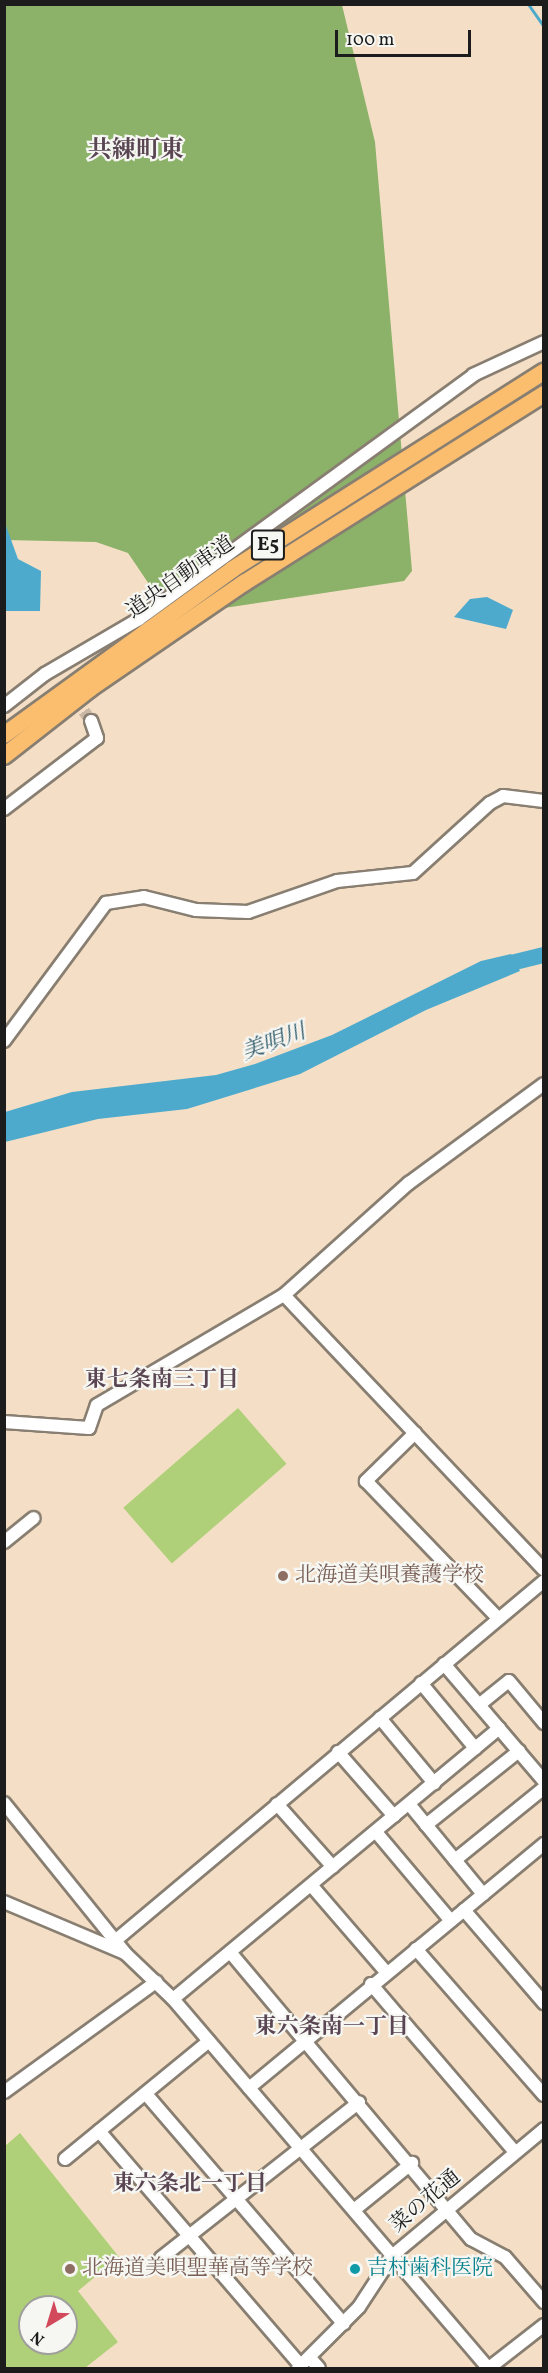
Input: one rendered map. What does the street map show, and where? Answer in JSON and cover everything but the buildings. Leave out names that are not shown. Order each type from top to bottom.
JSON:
[{"type":"highway","name":"道央自動車道","points":[[4,735],[242,562],[543,372]]},
{"type":"highway","name":"道央自動車道","points":[[4,756],[91,688],[244,583],[543,394]]},
{"type":"street","points":[[4,706],[45,674],[59,677],[473,375],[543,342]]},
{"type":"street","points":[[4,809],[97,738],[91,721]]},
{"type":"street","points":[[4,1041],[106,903],[144,897],[196,910],[248,912],[337,881],[413,873],[490,803],[503,796],[543,801]]},
{"type":"street","points":[[4,1422],[89,1428],[97,1405],[284,1295],[409,1183],[543,1084]]},
{"type":"street","points":[[284,1295],[543,1570]]},
{"type":"street","points":[[415,1433],[366,1481],[498,1618]]},
{"type":"street","points":[[4,1542],[34,1518]]},
{"type":"street","points":[[116,1940],[543,1581]]},
{"type":"street","points":[[444,1664],[543,1781]]},
{"type":"street","points":[[479,1705],[510,1681],[543,1723]]},
{"type":"street","points":[[421,1683],[475,1748]]},
{"type":"street","points":[[380,1718],[434,1783]]},
{"type":"street","points":[[173,1999],[499,1728]]},
{"type":"street","points":[[426,1825],[519,1751]]},
{"type":"street","points":[[338,1752],[394,1816]]},
{"type":"street","points":[[455,1860],[543,1788]]},
{"type":"street","points":[[4,1803],[125,1953],[173,1999],[393,2255],[486,2368],[543,2325]]},
{"type":"street","points":[[277,1804],[333,1867]]},
{"type":"street","points":[[409,1804],[483,1894]]},
{"type":"street","points":[[376,1832],[451,1921]]},
{"type":"street","points":[[249,2088],[371,1984],[543,1844]]},
{"type":"street","points":[[311,1885],[386,1972]]},
{"type":"street","points":[[4,1902],[125,1953]]},
{"type":"street","points":[[464,1910],[543,2003]]},
{"type":"street","points":[[416,1949],[543,2094]]},
{"type":"street","points":[[230,1952],[449,2208],[471,2239],[505,2257],[543,2302]]},
{"type":"street","points":[[4,2092],[156,1982]]},
{"type":"street","points":[[371,1984],[515,2152]]},
{"type":"street","points":[[65,2159],[209,2041]]},
{"type":"street","points":[[146,2094],[344,2324]]},
{"type":"street","points":[[161,2258],[298,2145],[359,2102]]},
{"type":"street","name":"菜の花通","points":[[303,2364],[344,2324],[393,2255],[543,2129]]},
{"type":"street","points":[[99,2131],[303,2364],[319,2368]]},
{"type":"street","points":[[354,2210],[411,2163]]},
{"type":"green space","points":[[5,5],[342,5],[375,142],[412,571],[404,581],[211,610],[153,590],[128,553],[96,542],[5,540]]},
{"type":"green space","points":[[238,1408],[287,1464],[172,1564],[123,1508]]},
{"type":"green space","points":[[20,2133],[119,2257],[78,2291],[118,2342],[85,2368],[5,2368],[5,2146]]},
{"type":"water","points":[[5,523],[18,559],[41,571],[40,611],[5,611]]},
{"type":"water","points":[[487,597],[513,610],[506,629],[454,617],[470,599]]},
{"type":"water","points":[[511,954],[520,971],[426,1010],[300,1074],[187,1109],[98,1119],[5,1142],[5,1112],[72,1092],[216,1075],[255,1064],[332,1035],[481,961]]},
{"type":"waterway","points":[[528,4],[544,27]]},
{"type":"waterway","name":"美唄川","points":[[495,967],[544,955]]},
{"type":"tunnel","points":[[63,682],[91,721]]},
{"type":"place","name":"北海道美唄養護学校","points":[[283,1576]]},
{"type":"place","name":"北海道美唄聖華高等学校","points":[[70,2269]]},
{"type":"place","name":"吉村歯科医院","points":[[355,2269]]},
{"type":"district","name":"共練町東","points":[[136,152]]},
{"type":"district","name":"東七条南三丁目","points":[[162,1381]]},
{"type":"district","name":"東六条南一丁目","points":[[332,2028]]},
{"type":"district","name":"東六条北一丁目","points":[[190,2185]]}]
